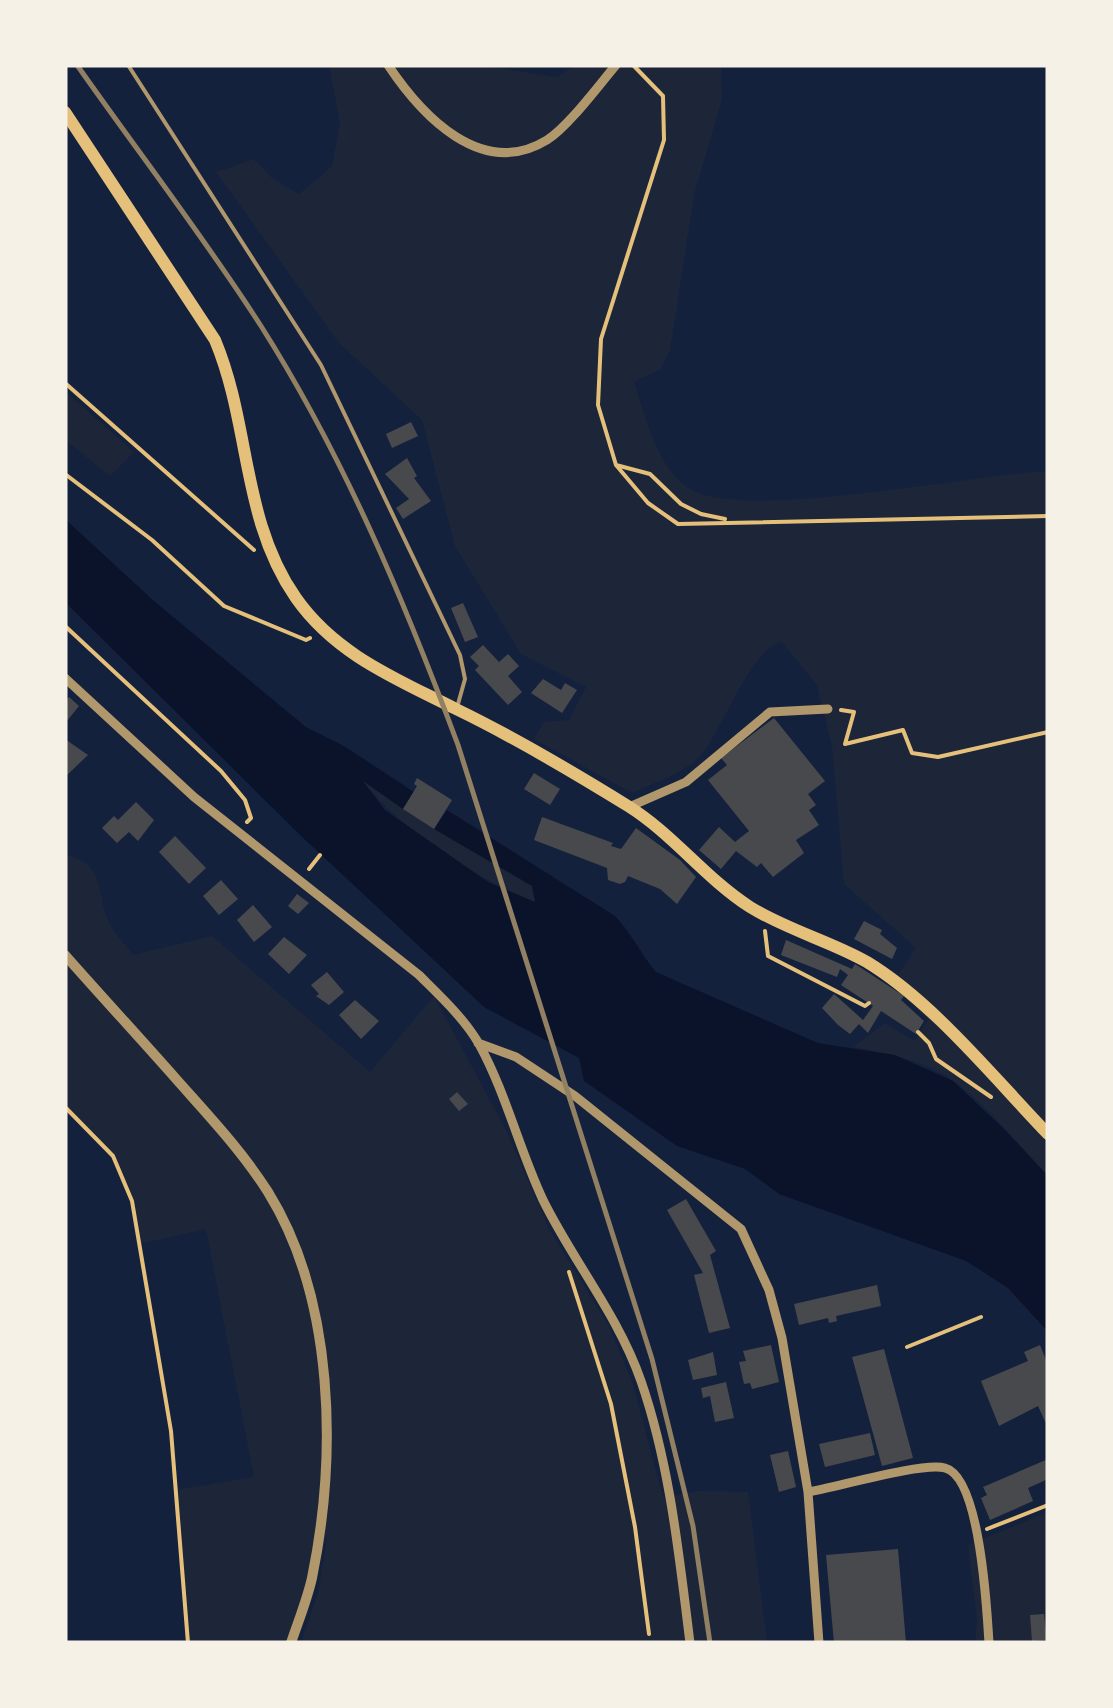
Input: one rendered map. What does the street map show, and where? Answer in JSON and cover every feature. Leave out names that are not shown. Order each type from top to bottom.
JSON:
[{"type":"main road","points":[[65,112],[215,340],[236,402],[251,496],[280,573],[298,602],[325,631],[395,681],[457,709],[629,806],[671,836],[749,906],[865,961],[909,992],[1048,1134]]},
{"type":"street","points":[[388,65],[442,129],[468,146],[494,152],[522,152],[550,138],[616,65]]},
{"type":"street","points":[[65,678],[194,797],[419,975],[478,1042],[542,1198],[607,1306],[641,1380],[668,1481],[690,1643]]},
{"type":"street","points":[[629,806],[686,782],[770,712],[828,708]]},
{"type":"street","points":[[65,955],[239,1149],[270,1194],[297,1250],[315,1305],[325,1378],[325,1412],[322,1509],[314,1562],[292,1643]]},
{"type":"street","points":[[478,1042],[516,1057],[574,1096],[741,1229],[769,1290],[782,1338],[808,1492],[819,1643]]},
{"type":"street","points":[[808,1492],[923,1466],[948,1468],[962,1479],[976,1534],[989,1643]]},
{"type":"lane","points":[[128,65],[320,365],[460,655],[465,679],[457,709]]},
{"type":"path","points":[[633,65],[663,96],[664,140],[601,339],[598,405],[616,465],[648,503],[678,524],[1048,516]]},
{"type":"path","points":[[65,383],[280,573]]},
{"type":"path","points":[[616,465],[650,474],[691,509],[733,521]]},
{"type":"path","points":[[65,474],[152,540],[224,606],[306,640],[325,631]]},
{"type":"path","points":[[65,626],[224,775],[245,800],[251,818],[239,832]]},
{"type":"path","points":[[828,708],[854,712],[846,744],[903,730],[912,753],[938,757],[1048,732]]},
{"type":"path","points":[[224,775],[229,769]]},
{"type":"path","points":[[299,880],[320,855]]},
{"type":"path","points":[[749,906],[766,933],[768,956],[864,1006],[868,1003]]},
{"type":"path","points":[[918,1032],[929,1043],[936,1060],[996,1100]]},
{"type":"path","points":[[65,1106],[113,1156],[132,1201],[171,1431],[188,1643]]},
{"type":"path","points":[[569,1247],[570,1283],[611,1404],[635,1527],[648,1634]]},
{"type":"path","points":[[906,1347],[981,1318]]},
{"type":"path","points":[[976,1534],[1048,1505]]},
{"type":"shaded area","points":[[329,65],[476,65],[557,77],[576,65],[721,65],[722,99],[694,195],[670,350],[661,369],[634,382],[654,441],[669,469],[690,489],[718,498],[758,501],[862,494],[1048,471],[1048,1176],[992,1115],[955,1082],[919,1063],[853,1047],[885,1023],[915,1041],[928,1020],[892,984],[916,948],[844,884],[832,746],[817,685],[782,642],[757,661],[695,761],[632,793],[534,739],[544,722],[569,720],[586,687],[521,654],[455,546],[422,420],[339,343],[216,172],[254,159],[272,178],[299,194],[332,166],[340,123]]},
{"type":"shaded area","points":[[65,391],[134,452],[110,476],[65,440]]},
{"type":"shaded area","points":[[65,519],[154,601],[306,727],[344,746],[414,792],[403,809],[363,781],[385,810],[488,882],[535,902],[532,886],[434,829],[447,810],[615,916],[656,972],[818,1043],[895,1055],[953,1081],[1048,1176],[1048,1332],[1008,1288],[966,1261],[779,1194],[745,1169],[677,1146],[584,1081],[579,1058],[484,1007],[299,834],[65,602]]},
{"type":"shaded area","points":[[359,777],[403,809],[532,886],[535,903],[439,850],[396,816]]},
{"type":"shaded area","points":[[65,854],[92,870],[108,920],[133,955],[212,936],[370,1072],[434,996],[506,1130],[549,1229],[609,1326],[633,1385],[663,1497],[699,1491],[748,1492],[767,1643],[301,1643],[318,1593],[327,1537],[291,1643],[188,1643],[176,1490],[254,1477],[206,1229],[139,1244],[125,1185],[117,1169],[97,1139],[65,1112]]},
{"type":"shaded area","points":[[1048,1512],[1048,1643],[975,1643],[977,1620],[968,1545]]},
{"type":"building","points":[[411,422],[418,436],[392,448],[386,434]]},
{"type":"building","points":[[407,458],[417,476],[414,478],[431,501],[403,519],[396,508],[409,499],[385,474]]},
{"type":"building","points":[[463,603],[478,637],[465,642],[451,608]]},
{"type":"building","points":[[483,645],[499,662],[508,654],[519,666],[508,676],[522,692],[508,705],[475,670],[479,666],[470,657]]},
{"type":"building","points":[[543,679],[561,690],[565,683],[577,690],[562,713],[531,693]]},
{"type":"building","points":[[69,697],[79,706],[67,721],[65,701]]},
{"type":"building","points":[[774,718],[825,781],[808,794],[816,805],[809,810],[819,825],[796,840],[804,853],[773,877],[761,863],[757,867],[736,851],[721,869],[699,850],[719,827],[735,842],[749,831],[708,780],[727,765],[721,758]]},
{"type":"building","points":[[65,739],[88,755],[65,777]]},
{"type":"building","points":[[534,773],[560,789],[550,805],[524,789]]},
{"type":"building","points":[[417,778],[452,800],[434,829],[403,809],[417,786]]},
{"type":"building","points":[[136,802],[154,820],[138,841],[129,832],[117,843],[102,828],[114,816],[118,820]]},
{"type":"building","points":[[542,817],[621,849],[636,828],[680,860],[696,877],[677,904],[660,889],[628,876],[620,884],[608,880],[607,868],[534,840]]},
{"type":"building","points":[[175,836],[206,868],[189,884],[159,852]]},
{"type":"building","points":[[221,880],[238,899],[219,915],[203,896]]},
{"type":"building","points":[[297,894],[309,903],[298,914],[288,906]]},
{"type":"building","points":[[253,905],[272,927],[254,942],[237,920]]},
{"type":"building","points":[[864,921],[882,930],[880,934],[897,948],[892,959],[854,939]]},
{"type":"building","points":[[284,937],[307,955],[289,974],[268,954]]},
{"type":"building","points":[[786,940],[852,969],[855,964],[904,996],[901,1000],[924,1021],[916,1034],[881,1011],[868,1033],[859,1024],[850,1034],[822,1008],[834,994],[863,1020],[873,1006],[841,985],[848,975],[840,969],[837,977],[781,955]]},
{"type":"building","points":[[327,972],[344,992],[329,1005],[316,996],[319,994],[311,985]]},
{"type":"building","points":[[355,1000],[379,1021],[361,1039],[339,1015]]},
{"type":"building","points":[[457,1092],[468,1104],[459,1111],[449,1099]]},
{"type":"building","points":[[686,1199],[716,1251],[710,1255],[730,1328],[709,1333],[694,1275],[703,1273],[667,1210]]},
{"type":"building","points":[[877,1285],[881,1306],[836,1316],[837,1321],[829,1323],[828,1318],[799,1325],[794,1304]]},
{"type":"building","points":[[771,1345],[779,1382],[752,1389],[750,1383],[744,1384],[739,1362],[746,1361],[743,1351]]},
{"type":"building","points":[[1040,1345],[1048,1365],[1048,1428],[1038,1406],[999,1426],[981,1381],[1028,1361],[1024,1352]]},
{"type":"building","points":[[884,1349],[913,1458],[882,1466],[852,1357]]},
{"type":"building","points":[[713,1352],[717,1375],[693,1380],[688,1360]]},
{"type":"building","points":[[726,1382],[734,1418],[715,1422],[710,1396],[703,1398],[701,1388]]},
{"type":"building","points":[[870,1433],[875,1455],[825,1467],[819,1444]]},
{"type":"building","points":[[788,1451],[796,1487],[779,1492],[770,1455]]},
{"type":"building","points":[[1048,1459],[1048,1479],[1028,1488],[1033,1501],[990,1520],[981,1498],[987,1495],[983,1487]]},
{"type":"building","points":[[898,1549],[906,1643],[834,1643],[826,1555]]},
{"type":"building","points":[[1044,1614],[1047,1640],[1032,1641],[1030,1615]]},
{"type":"railway","points":[[77,65],[217,260],[291,376],[346,478],[416,637],[458,745],[652,1359],[693,1526],[710,1643]]}]
